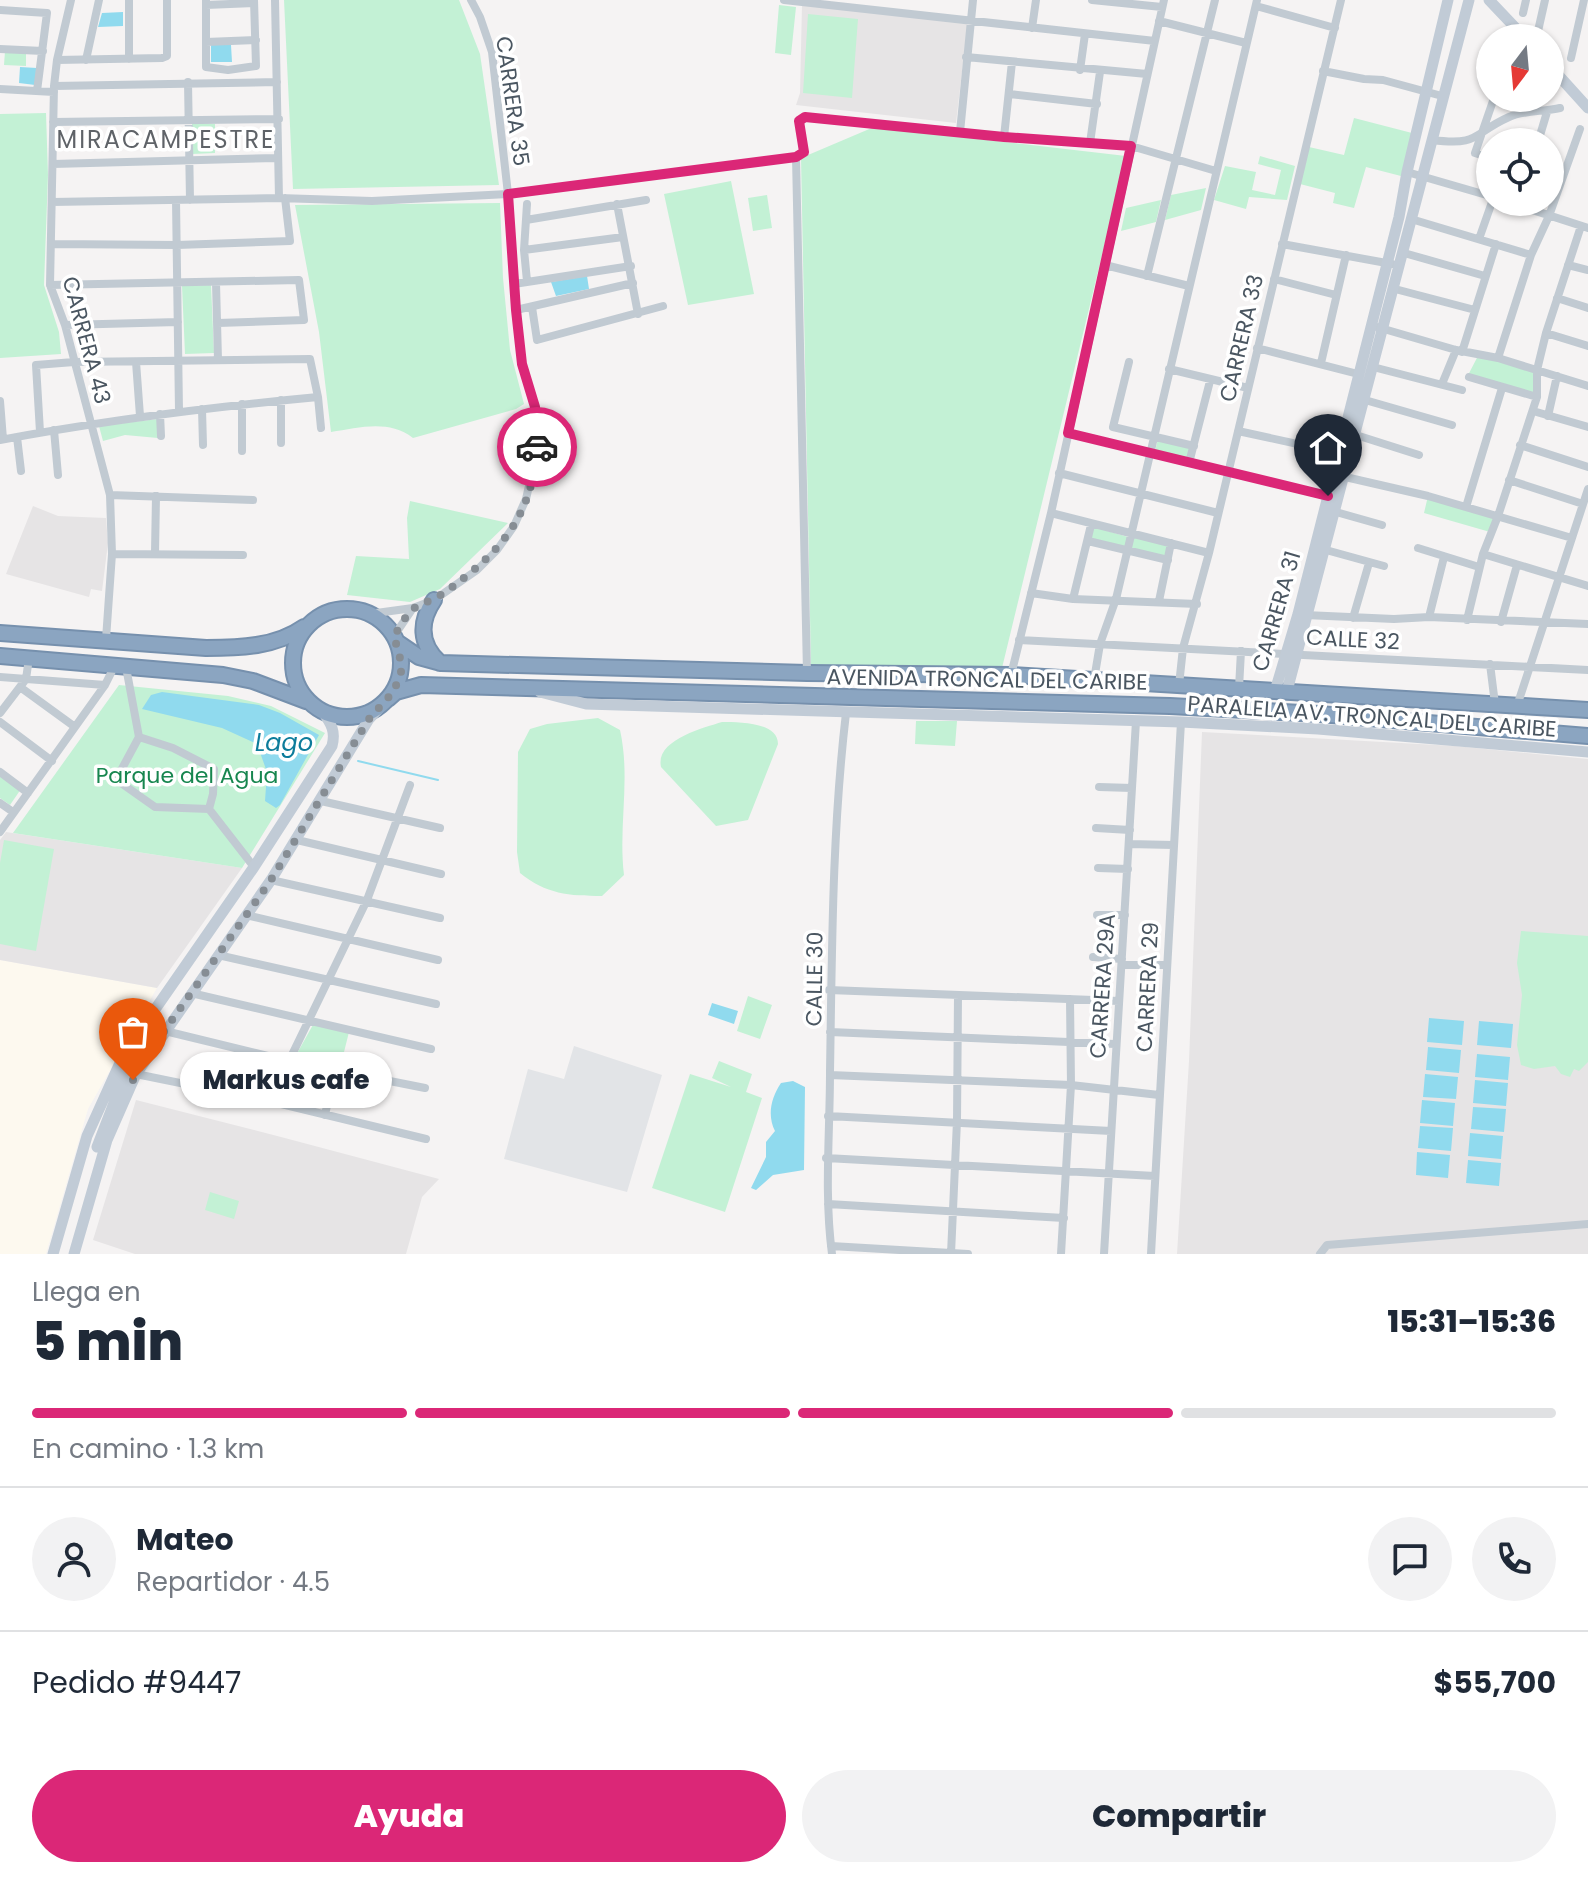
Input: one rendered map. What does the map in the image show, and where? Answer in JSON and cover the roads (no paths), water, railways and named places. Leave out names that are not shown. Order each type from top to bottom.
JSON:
[{"type":"highway","points":[[434,600],[424,620],[423,632],[431,655],[441,663]]},
{"type":"highway","points":[[0,633],[235,648],[285,638],[314,620],[345,609],[369,614],[388,627],[396,639],[401,672],[384,703],[353,717],[323,712],[310,703],[253,681],[223,675],[0,656]]},
{"type":"highway","points":[[310,703],[296,683],[292,660],[299,638],[314,620]]},
{"type":"highway","name":"AVENIDA TRONCAL DEL CARIBE","points":[[396,639],[419,657],[441,663],[1011,675],[1588,710]]},
{"type":"highway","name":"AVENIDA TRONCAL DEL CARIBE","points":[[384,703],[396,692],[421,685],[1170,706],[1319,714],[1588,736]]},
{"type":"street","name":"CARRERA 43","points":[[71,0],[57,60],[54,89],[50,285],[65,325],[110,495],[112,554],[106,639]]},
{"type":"street","points":[[86,60],[99,0]]},
{"type":"street","points":[[129,0],[129,59]]},
{"type":"street","points":[[57,60],[167,56],[167,0]]},
{"type":"street","points":[[51,244],[177,245],[290,241],[277,158],[279,119],[275,0]]},
{"type":"street","name":"CARRERA 35","points":[[369,614],[413,608],[434,600],[477,570],[497,550],[514,526],[526,499],[537,451],[535,407],[522,364],[492,52],[471,0]]},
{"type":"street","points":[[784,0],[1155,41]]},
{"type":"street","points":[[875,11],[876,0]]},
{"type":"street","points":[[960,132],[973,0]]},
{"type":"street","points":[[1032,28],[1036,0]]},
{"type":"street","points":[[1011,675],[1051,513],[1163,3],[1092,0]]},
{"type":"street","points":[[1147,276],[1215,0]]},
{"type":"street","name":"CARRERA 33","points":[[1179,685],[1183,648],[1197,604],[1341,0]]},
{"type":"street","name":"CARRERA 31","points":[[1303,615],[1336,512],[1333,478],[1399,217],[1448,0]]},
{"type":"street","name":"CARRERA 31","points":[[1281,691],[1334,498],[1346,475],[1469,0]]},
{"type":"street","points":[[1489,0],[1507,24]]},
{"type":"street","points":[[1523,13],[1526,0]]},
{"type":"street","points":[[1540,24],[1545,0]]},
{"type":"street","points":[[1571,58],[1584,0]]},
{"type":"street","points":[[254,1],[255,67],[228,70],[206,67],[206,2],[254,1]]},
{"type":"street","points":[[1094,680],[1100,644],[1116,599],[1256,3],[1335,28]]},
{"type":"street","points":[[0,10],[47,13],[37,91]]},
{"type":"street","points":[[1159,21],[1246,43]]},
{"type":"street","points":[[1080,70],[1085,34]]},
{"type":"street","points":[[206,42],[256,40]]},
{"type":"street","points":[[0,49],[43,51]]},
{"type":"street","points":[[966,57],[1100,72],[1147,74]]},
{"type":"street","points":[[1004,137],[1012,62]]},
{"type":"street","points":[[228,70],[229,82]]},
{"type":"street","points":[[1323,71],[1383,80],[1442,96]]},
{"type":"street","points":[[1090,143],[1100,72]]},
{"type":"street","points":[[1564,81],[1588,108]]},
{"type":"street","points":[[0,90],[37,91],[188,82],[277,82]]},
{"type":"street","points":[[188,82],[190,200]]},
{"type":"street","points":[[1010,94],[1097,104]]},
{"type":"street","points":[[1492,128],[1510,116],[1547,112],[1542,128]]},
{"type":"street","points":[[52,202],[282,198],[372,201],[508,194],[796,157],[804,152],[799,121],[805,117],[1131,146],[1216,171]]},
{"type":"street","points":[[53,122],[279,119]]},
{"type":"street","points":[[1564,174],[1580,129]]},
{"type":"street","points":[[1432,140],[1459,143],[1476,137]]},
{"type":"street","points":[[796,157],[807,673]]},
{"type":"street","points":[[53,164],[277,158]]},
{"type":"street","points":[[1407,172],[1476,192]]},
{"type":"street","points":[[176,200],[179,411]]},
{"type":"street","points":[[526,220],[646,200]]},
{"type":"street","points":[[527,204],[524,250],[527,281]]},
{"type":"street","points":[[617,204],[638,314]]},
{"type":"street","points":[[1479,239],[1487,216]]},
{"type":"street","points":[[1467,620],[1483,554],[1537,397],[1537,370],[1546,333],[1568,265],[1586,227],[1549,216],[1531,255],[1498,358]]},
{"type":"street","points":[[1411,219],[1531,255]]},
{"type":"street","points":[[524,250],[623,237]]},
{"type":"street","points":[[1282,244],[1400,266]]},
{"type":"street","points":[[1442,384],[1475,310],[1496,244]]},
{"type":"street","points":[[1404,253],[1485,276]]},
{"type":"street","points":[[1321,363],[1346,255]]},
{"type":"street","points":[[1105,265],[1189,286]]},
{"type":"street","points":[[1568,265],[1588,270]]},
{"type":"street","points":[[514,284],[631,266]]},
{"type":"street","points":[[1274,279],[1336,295]]},
{"type":"street","points":[[50,285],[299,280],[304,320],[218,323]]},
{"type":"street","points":[[216,283],[218,360]]},
{"type":"street","points":[[516,310],[633,283]]},
{"type":"street","points":[[1395,289],[1475,310]]},
{"type":"street","points":[[1557,298],[1588,308]]},
{"type":"street","points":[[532,307],[537,340],[663,306]]},
{"type":"street","points":[[65,325],[178,322]]},
{"type":"street","points":[[1371,326],[1459,351],[1498,358],[1588,386]]},
{"type":"street","points":[[1546,333],[1588,346]]},
{"type":"street","points":[[1257,348],[1358,374]]},
{"type":"street","points":[[40,432],[36,365],[74,362],[310,359],[321,428]]},
{"type":"street","points":[[136,362],[140,416]]},
{"type":"street","points":[[1129,362],[1113,427],[1194,446]]},
{"type":"street","points":[[1373,367],[1462,390]]},
{"type":"street","points":[[1169,369],[1248,388]]},
{"type":"street","points":[[1548,416],[1557,376]]},
{"type":"street","points":[[1469,377],[1537,397]]},
{"type":"street","points":[[1189,463],[1210,381]]},
{"type":"street","points":[[1466,507],[1502,388]]},
{"type":"street","points":[[0,401],[1,440],[140,416],[318,397]]},
{"type":"street","points":[[281,400],[281,443]]},
{"type":"street","points":[[1365,400],[1452,425]]},
{"type":"street","points":[[242,404],[242,451]]},
{"type":"street","points":[[202,409],[203,445]]},
{"type":"street","points":[[1533,411],[1588,427]]},
{"type":"street","points":[[160,414],[161,436]]},
{"type":"street","points":[[54,430],[58,475]]},
{"type":"street","points":[[1238,431],[1339,453]]},
{"type":"street","points":[[1068,433],[1334,498]]},
{"type":"street","points":[[1356,435],[1419,455]]},
{"type":"street","points":[[17,437],[21,471]]},
{"type":"street","points":[[1520,445],[1588,467]]},
{"type":"street","points":[[1059,473],[1218,513]]},
{"type":"street","points":[[1333,478],[1346,475],[1572,538]]},
{"type":"street","points":[[1509,480],[1583,504]]},
{"type":"street","points":[[1517,706],[1588,489]]},
{"type":"street","points":[[110,495],[253,500]]},
{"type":"street","points":[[155,553],[156,496]]},
{"type":"street","points":[[1336,512],[1382,525]]},
{"type":"street","points":[[1051,513],[1209,553]]},
{"type":"street","points":[[1073,599],[1091,525]]},
{"type":"street","points":[[1088,541],[1168,560]]},
{"type":"street","points":[[1159,601],[1171,543]]},
{"type":"street","points":[[1418,548],[1479,567]]},
{"type":"street","points":[[1326,550],[1384,566]]},
{"type":"street","points":[[112,554],[243,555]]},
{"type":"street","points":[[1483,554],[1588,586]]},
{"type":"street","points":[[1429,617],[1444,557]]},
{"type":"street","points":[[1353,618],[1369,563]]},
{"type":"street","points":[[1501,622],[1517,565]]},
{"type":"street","points":[[1031,593],[1073,599],[1197,604]]},
{"type":"street","points":[[396,639],[413,608]]},
{"type":"street","points":[[1303,615],[1588,624]]},
{"type":"street","name":"CALLE 32","points":[[1019,640],[1588,670]]},
{"type":"street","points":[[1239,688],[1241,651]]},
{"type":"street","points":[[0,713],[26,679],[29,658]]},
{"type":"street","points":[[1490,664],[1495,704]]},
{"type":"street","points":[[0,832],[120,667]]},
{"type":"street","points":[[120,667],[139,737],[118,776],[121,783],[155,807],[209,809]]},
{"type":"street","points":[[0,677],[105,685]]},
{"type":"street","points":[[20,687],[75,727]]},
{"type":"street","name":"PARALELA AV. TRONCAL DEL CARIBE","points":[[530,689],[586,704],[1181,722],[1318,729],[1588,752]]},
{"type":"street","points":[[74,1254],[107,1140],[136,1074],[271,880],[369,719],[384,703]]},
{"type":"street","points":[[53,1254],[87,1136],[124,1054],[254,867],[332,746],[335,735],[323,712]]},
{"type":"street","name":"CALLE 30","points":[[832,1250],[826,1158],[830,1075],[829,990],[846,713]]},
{"type":"street","name":"CARRERA 29A","points":[[1104,1254],[1136,721]]},
{"type":"street","points":[[0,722],[52,761]]},
{"type":"street","name":"CARRERA 29","points":[[1151,1254],[1181,722]]},
{"type":"street","points":[[139,737],[173,748],[214,769],[209,809]]},
{"type":"street","points":[[0,772],[28,793]]},
{"type":"street","points":[[273,1102],[289,1061],[367,900],[410,785]]},
{"type":"street","points":[[1099,787],[1132,788]]},
{"type":"street","points":[[321,801],[440,828]]},
{"type":"street","points":[[0,803],[13,812]]},
{"type":"street","points":[[209,809],[254,867]]},
{"type":"street","points":[[1096,828],[1130,830]]},
{"type":"street","points":[[297,840],[441,874]]},
{"type":"street","points":[[1129,844],[1173,845]]},
{"type":"street","points":[[1098,868],[1128,869]]},
{"type":"street","points":[[271,880],[440,918]]},
{"type":"street","points":[[246,915],[438,960]]},
{"type":"street","points":[[1097,915],[1125,915]]},
{"type":"street","points":[[218,955],[436,1004]]},
{"type":"street","points":[[1093,957],[1166,965]]},
{"type":"street","points":[[829,990],[1119,1001]]},
{"type":"street","points":[[191,993],[431,1049]]},
{"type":"street","points":[[950,1253],[957,1121],[958,996]]},
{"type":"street","points":[[1061,1254],[1071,1085],[1070,999]]},
{"type":"street","points":[[165,1031],[289,1061],[425,1088]]},
{"type":"street","points":[[830,1032],[1115,1044]]},
{"type":"street","points":[[97,1175],[95,1155],[126,1072],[127,1057],[124,1054]]},
{"type":"street","points":[[325,1115],[335,1069]]},
{"type":"street","points":[[136,1074],[273,1102],[426,1139]]},
{"type":"street","points":[[830,1075],[1071,1085],[1159,1095]]},
{"type":"street","points":[[828,1116],[1111,1131]]},
{"type":"street","points":[[826,1158],[1155,1176]]},
{"type":"street","points":[[828,1204],[1064,1218]]},
{"type":"street","points":[[1320,1254],[1327,1245],[1588,1224]]},
{"type":"street","points":[[832,1250],[968,1254]]},
{"type":"water","points":[[123,12],[123,26],[98,27],[102,13]]},
{"type":"water","points":[[211,45],[231,45],[232,62],[211,62]]},
{"type":"water","points":[[20,67],[37,68],[35,85],[19,83]]},
{"type":"water","points":[[587,276],[589,289],[556,296],[551,282]]},
{"type":"water","name":"Lago","points":[[162,692],[259,705],[319,735],[280,805],[276,808],[265,801],[267,772],[257,744],[222,728],[142,709],[151,695]]},
{"type":"water","points":[[712,1003],[738,1011],[734,1024],[708,1015]]},
{"type":"water","points":[[1429,1018],[1464,1021],[1462,1045],[1427,1042]]},
{"type":"water","points":[[1479,1021],[1513,1024],[1511,1048],[1477,1045]]},
{"type":"water","points":[[1428,1047],[1461,1050],[1459,1073],[1426,1070]]},
{"type":"water","points":[[1477,1054],[1510,1057],[1508,1080],[1475,1077]]},
{"type":"water","points":[[1425,1074],[1458,1077],[1456,1099],[1423,1097]]},
{"type":"water","points":[[1475,1080],[1508,1083],[1506,1106],[1473,1103]]},
{"type":"water","points":[[793,1081],[805,1087],[804,1170],[773,1175],[756,1190],[751,1188],[766,1157],[766,1142],[775,1131],[771,1113],[775,1095],[781,1083]]},
{"type":"water","points":[[1422,1100],[1455,1103],[1453,1126],[1420,1123]]},
{"type":"water","points":[[1473,1107],[1506,1109],[1504,1132],[1471,1129]]},
{"type":"water","points":[[1420,1126],[1453,1128],[1451,1151],[1418,1148]]},
{"type":"water","points":[[1470,1133],[1503,1136],[1501,1159],[1468,1156]]},
{"type":"water","points":[[1417,1152],[1450,1155],[1448,1178],[1416,1175]]},
{"type":"water","points":[[1468,1160],[1501,1163],[1499,1186],[1466,1183]]},
{"type":"waterway","points":[[358,761],[438,780]]},
{"type":"place","name":"Markus cafe","points":[[133,1080]]},
{"type":"district","name":"MIRACAMPESTRE","points":[[166,140]]},
{"type":"park label","name":"Parque del Agua","points":[[187,775]]}]
